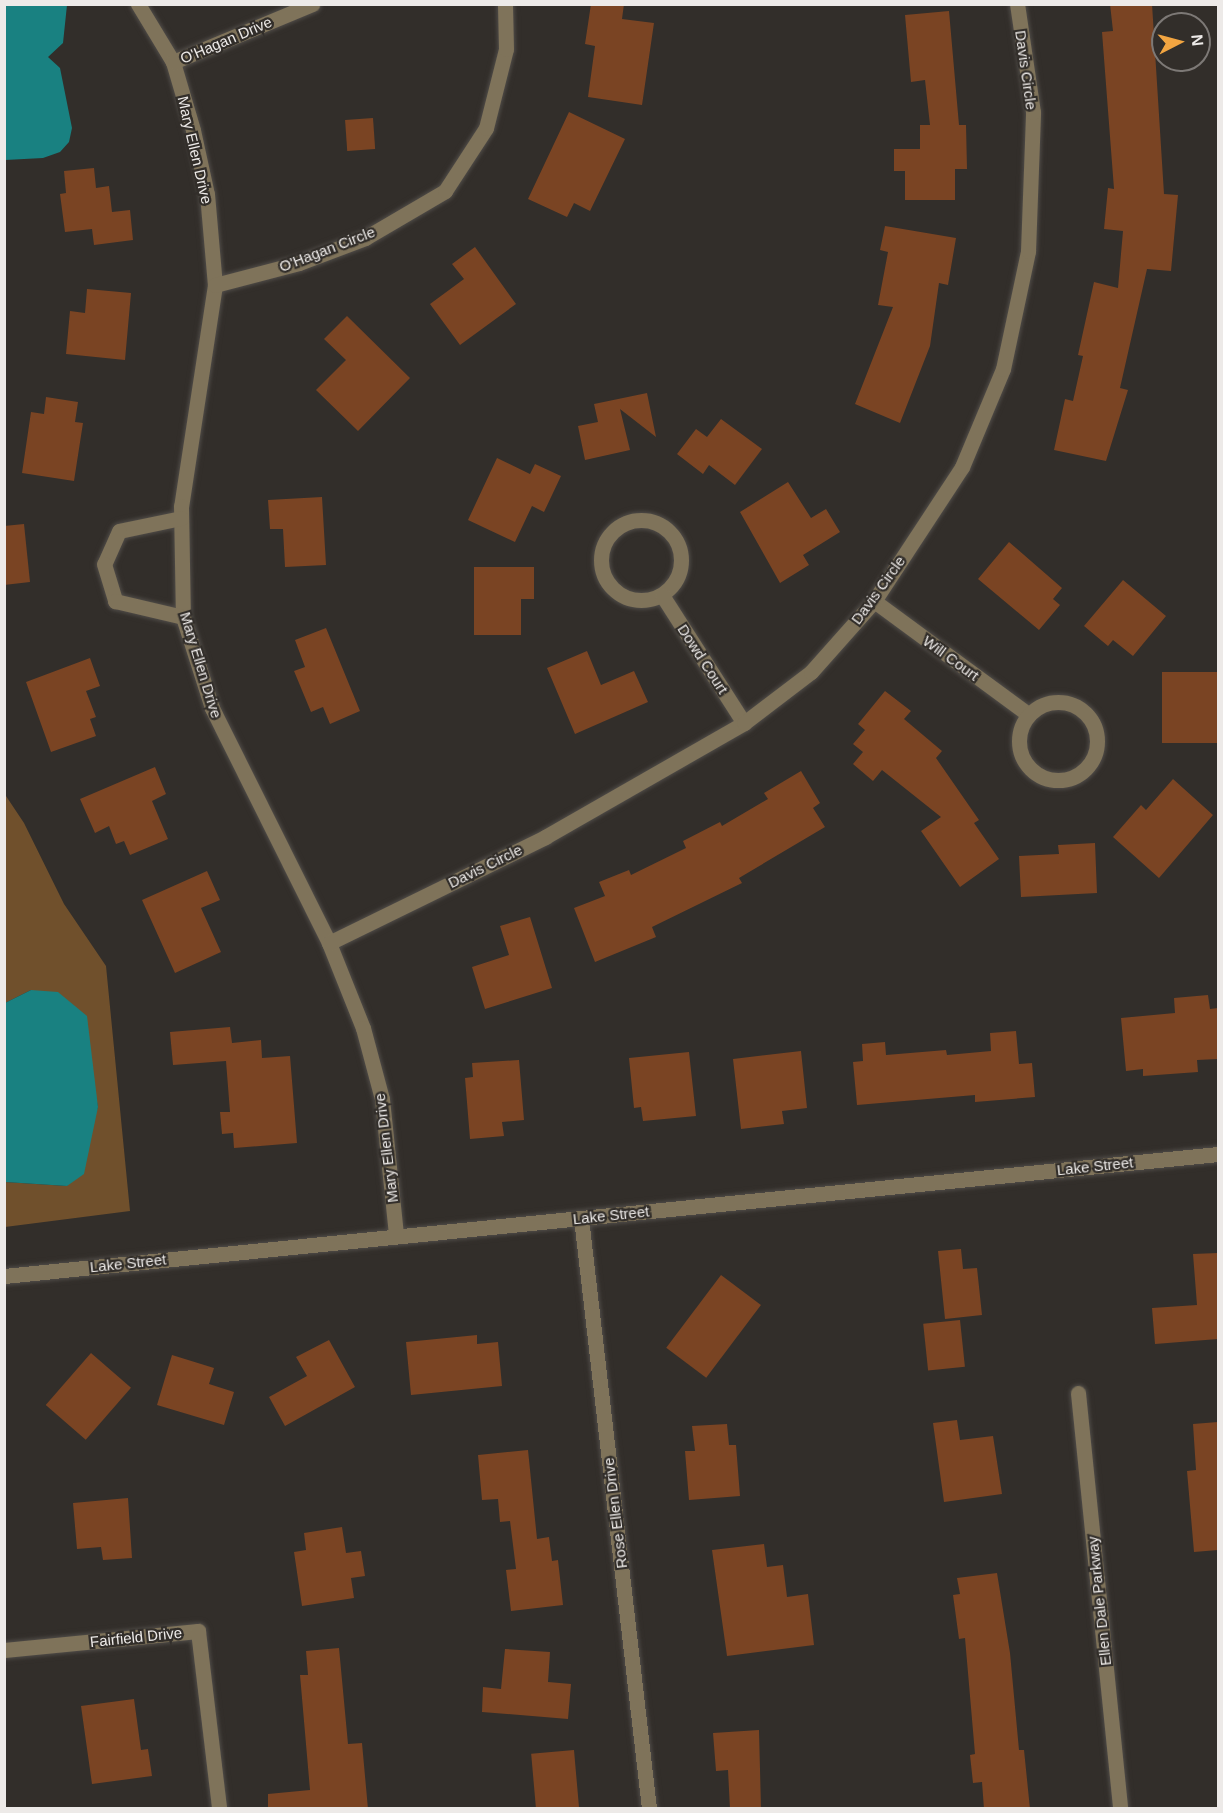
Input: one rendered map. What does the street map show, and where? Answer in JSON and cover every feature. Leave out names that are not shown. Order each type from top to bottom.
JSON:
[{"type":"street","name":"Mary Ellen Drive","points":[[138,4],[173,62],[207,194],[215,285],[181,518],[183,617],[212,708],[329,943],[363,1028],[382,1099],[396,1234]]},
{"type":"street","name":"O'Hagan Drive","points":[[173,62],[312,4]]},
{"type":"street","name":"O'Hagan Circle","points":[[215,285],[299,263],[365,238],[445,191],[486,128],[506,50],[506,4]]},
{"type":"street","name":"Davis Circle","points":[[329,943],[545,837],[744,723],[811,672],[874,601],[962,467],[1003,369],[1028,251],[1033,112],[1017,4]]},
{"type":"street","points":[[181,518],[119,531],[104,564],[115,601],[183,617]]},
{"type":"street","points":[[636,520],[656,523],[672,535],[679,547],[679,574],[662,595],[637,601],[625,598],[606,580],[600,555],[604,543],[622,524],[636,520]]},
{"type":"street","name":"Dowd Court","points":[[662,595],[744,723]]},
{"type":"street","name":"Will Court","points":[[874,601],[1029,715]]},
{"type":"street","points":[[1050,702],[1063,702],[1085,712],[1097,734],[1093,758],[1085,769],[1062,780],[1037,773],[1027,764],[1019,739],[1029,715],[1050,702]]},
{"type":"street","name":"Lake Street","points":[[4,1276],[396,1234],[581,1218],[1218,1154]]},
{"type":"street","name":"Rose Ellen Drive","points":[[581,1218],[649,1809]]},
{"type":"street","name":"Ellen Dale Parkway","points":[[1078,1393],[1120,1809]]},
{"type":"street","name":"Fairfield Drive","points":[[4,1650],[198,1631],[219,1809]]},
{"type":"shaded area","points":[[4,793],[24,823],[64,904],[106,966],[130,1211],[5,1227],[5,1182],[67,1186],[98,1107],[93,1082],[31,990],[5,1003]]},
{"type":"water","points":[[4,5],[67,5],[63,43],[48,57],[60,68],[72,128],[69,142],[60,152],[43,158],[5,160]]},
{"type":"water","points":[[31,990],[58,992],[87,1016],[98,1107],[84,1174],[67,1186],[5,1182],[5,1003]]},
{"type":"building","points":[[591,4],[624,4],[622,19],[654,23],[642,105],[588,97],[595,46],[585,44]]},
{"type":"building","points":[[1110,4],[1152,4],[1151,72],[1156,72],[1164,194],[1178,195],[1171,271],[1147,269],[1120,388],[1128,390],[1106,461],[1054,450],[1065,399],[1073,401],[1083,356],[1078,355],[1094,282],[1118,288],[1123,231],[1104,229],[1108,188],[1114,189],[1102,32],[1113,31]]},
{"type":"building","points":[[949,11],[959,125],[966,125],[967,169],[955,169],[955,200],[905,200],[905,171],[894,171],[894,149],[920,149],[920,125],[930,125],[925,80],[911,82],[905,15]]},
{"type":"building","points":[[569,112],[625,139],[590,211],[574,203],[567,217],[528,199]]},
{"type":"building","points":[[373,118],[375,149],[347,151],[345,120]]},
{"type":"building","points":[[94,168],[96,188],[109,186],[112,212],[130,210],[133,240],[94,245],[92,229],[65,232],[60,194],[66,193],[64,171]]},
{"type":"building","points":[[885,226],[956,238],[948,285],[939,283],[930,346],[900,423],[855,404],[893,307],[878,305],[888,252],[880,250]]},
{"type":"building","points":[[475,247],[516,304],[460,345],[430,304],[464,279],[452,264]]},
{"type":"building","points":[[87,289],[131,293],[125,360],[66,354],[70,311],[85,313]]},
{"type":"building","points":[[347,316],[410,378],[358,431],[316,390],[346,360],[324,339]]},
{"type":"building","points":[[647,393],[656,437],[620,409],[630,450],[585,460],[578,426],[598,422],[594,404]]},
{"type":"building","points":[[46,397],[78,402],[75,422],[83,423],[74,481],[22,473],[31,412],[44,414]]},
{"type":"building","points":[[721,419],[762,449],[735,485],[709,465],[703,474],[677,454],[696,429],[707,437]]},
{"type":"building","points":[[497,458],[530,474],[535,464],[561,476],[544,512],[532,506],[515,542],[468,520]]},
{"type":"building","points":[[788,482],[811,518],[826,509],[840,532],[803,555],[809,565],[780,583],[740,512]]},
{"type":"building","points":[[322,497],[326,565],[285,567],[283,529],[270,529],[268,500]]},
{"type":"building","points":[[24,524],[30,582],[4,585],[4,526]]},
{"type":"building","points":[[1009,542],[1062,588],[1053,599],[1060,605],[1039,630],[978,579]]},
{"type":"building","points":[[474,567],[534,567],[534,599],[521,599],[521,635],[474,635]]},
{"type":"building","points":[[1123,580],[1166,616],[1133,656],[1113,640],[1108,646],[1084,626]]},
{"type":"building","points":[[326,628],[360,711],[330,724],[323,707],[311,712],[294,671],[305,667],[295,640]]},
{"type":"building","points":[[587,651],[601,685],[634,671],[648,702],[575,734],[547,668]]},
{"type":"building","points":[[90,658],[100,686],[86,691],[96,717],[90,719],[96,736],[51,752],[26,682]]},
{"type":"building","points":[[1162,672],[1218,672],[1218,743],[1162,743]]},
{"type":"building","points":[[885,691],[911,711],[904,719],[942,751],[936,758],[979,820],[974,823],[999,859],[960,887],[921,831],[941,817],[882,770],[873,781],[853,764],[863,752],[853,744],[865,730],[858,724]]},
{"type":"building","points":[[155,767],[166,794],[152,801],[168,839],[130,855],[124,841],[116,844],[109,826],[95,833],[80,799]]},
{"type":"building","points":[[801,771],[820,803],[813,808],[825,827],[739,878],[742,883],[652,927],[656,937],[595,962],[574,908],[605,896],[599,882],[629,870],[631,875],[686,848],[683,841],[720,822],[722,826],[768,799],[764,793]]},
{"type":"building","points":[[1173,779],[1213,815],[1159,878],[1113,837],[1141,805],[1146,810]]},
{"type":"building","points":[[1095,843],[1097,893],[1021,897],[1019,856],[1059,854],[1058,845]]},
{"type":"building","points":[[207,871],[220,900],[201,908],[221,952],[175,973],[142,900]]},
{"type":"building","points":[[530,917],[552,988],[485,1009],[472,967],[509,955],[500,926]]},
{"type":"building","points":[[1208,995],[1210,1009],[1218,1008],[1218,1059],[1197,1060],[1198,1072],[1143,1076],[1143,1069],[1126,1071],[1121,1018],[1175,1013],[1174,998]]},
{"type":"building","points":[[230,1027],[232,1043],[261,1040],[262,1058],[290,1056],[297,1143],[234,1148],[233,1133],[222,1134],[220,1112],[230,1112],[226,1061],[173,1065],[170,1032]]},
{"type":"building","points":[[1016,1031],[1019,1064],[1032,1063],[1035,1097],[975,1102],[975,1095],[857,1105],[853,1062],[863,1061],[862,1044],[885,1042],[886,1055],[946,1050],[947,1055],[991,1051],[990,1033]]},
{"type":"building","points":[[801,1051],[807,1108],[782,1111],[784,1124],[741,1129],[733,1059]]},
{"type":"building","points":[[689,1052],[696,1116],[643,1121],[641,1107],[634,1108],[629,1058]]},
{"type":"building","points":[[519,1060],[524,1120],[502,1122],[504,1136],[470,1139],[465,1078],[473,1077],[472,1063]]},
{"type":"building","points":[[961,1249],[963,1269],[977,1268],[982,1315],[945,1319],[938,1251]]},
{"type":"building","points":[[1218,1253],[1218,1339],[1155,1344],[1152,1308],[1197,1305],[1193,1254]]},
{"type":"building","points":[[721,1275],[761,1305],[706,1378],[666,1348]]},
{"type":"building","points":[[960,1320],[965,1367],[928,1371],[923,1324]]},
{"type":"building","points":[[477,1335],[477,1344],[498,1342],[502,1386],[411,1395],[406,1342]]},
{"type":"building","points":[[329,1340],[355,1387],[285,1426],[269,1397],[307,1376],[296,1357]]},
{"type":"building","points":[[91,1353],[131,1388],[86,1440],[46,1405]]},
{"type":"building","points":[[172,1355],[214,1368],[209,1384],[234,1392],[224,1425],[157,1405]]},
{"type":"building","points":[[957,1420],[960,1440],[993,1436],[1002,1494],[944,1502],[933,1423]]},
{"type":"building","points":[[1218,1422],[1218,1550],[1194,1552],[1187,1471],[1196,1470],[1193,1424]]},
{"type":"building","points":[[727,1424],[729,1445],[736,1445],[740,1496],[689,1500],[685,1451],[695,1451],[692,1426]]},
{"type":"building","points":[[528,1450],[537,1539],[549,1537],[552,1561],[558,1560],[563,1605],[511,1611],[506,1570],[516,1569],[510,1521],[500,1522],[498,1499],[482,1500],[478,1455]]},
{"type":"building","points":[[128,1498],[132,1558],[103,1560],[101,1547],[77,1549],[73,1503]]},
{"type":"building","points":[[342,1527],[346,1553],[361,1551],[365,1576],[351,1578],[354,1598],[302,1606],[294,1552],[306,1550],[304,1533]]},
{"type":"building","points":[[764,1544],[767,1567],[783,1565],[787,1597],[808,1594],[814,1645],[727,1656],[712,1550]]},
{"type":"building","points":[[997,1573],[1010,1653],[1019,1750],[1024,1750],[1030,1809],[984,1809],[982,1782],[973,1783],[970,1755],[975,1754],[965,1638],[959,1639],[953,1595],[960,1594],[957,1578]]},
{"type":"building","points":[[339,1648],[348,1744],[362,1743],[368,1809],[268,1809],[268,1794],[310,1790],[300,1675],[308,1675],[306,1651]]},
{"type":"building","points":[[505,1649],[550,1652],[548,1682],[571,1684],[568,1719],[482,1712],[483,1687],[501,1689]]},
{"type":"building","points":[[134,1699],[141,1750],[148,1749],[152,1776],[92,1784],[81,1706]]},
{"type":"building","points":[[759,1730],[761,1809],[730,1809],[728,1770],[716,1771],[713,1733]]},
{"type":"building","points":[[574,1750],[579,1808],[536,1808],[531,1754]]}]
